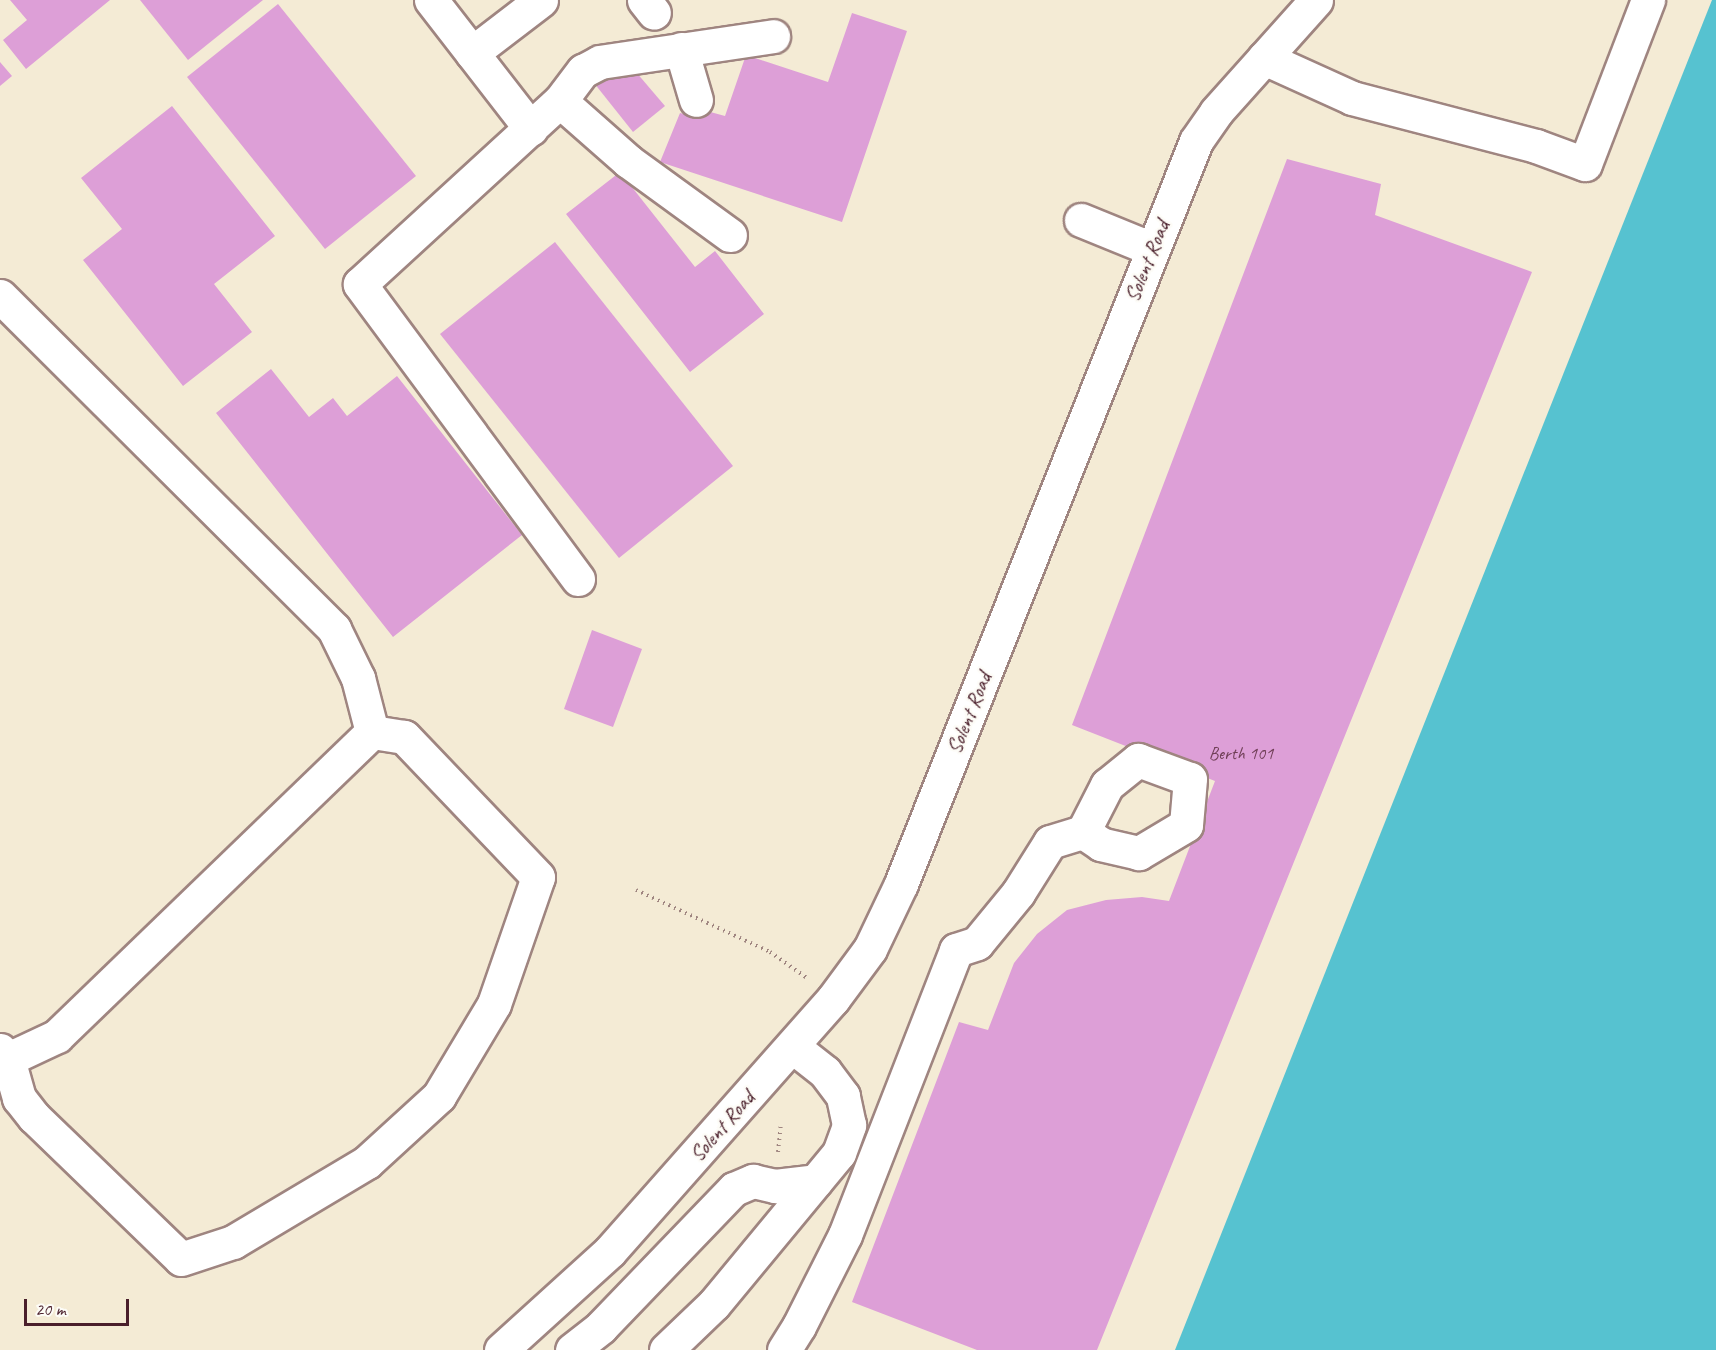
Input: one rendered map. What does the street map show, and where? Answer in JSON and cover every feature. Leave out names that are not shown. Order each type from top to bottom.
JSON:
[{"type":"street","points":[[431,0],[531,129]]},
{"type":"street","points":[[472,53],[541,0]]},
{"type":"street","name":"Solent Road","points":[[501,1350],[610,1251],[833,999],[870,949],[902,884],[1196,141],[1216,112],[1316,0]]},
{"type":"street","points":[[1264,58],[1352,98],[1536,146],[1585,164],[1648,0]]},
{"type":"street","points":[[578,579],[360,284],[531,129],[560,101],[583,71],[600,62],[772,36]]},
{"type":"street","points":[[681,49],[696,100]]},
{"type":"street","points":[[560,101],[628,160],[730,235]]},
{"type":"street","points":[[1081,220],[1152,249]]},
{"type":"street","points":[[0,296],[334,629],[358,678],[372,732]]},
{"type":"street","points":[[372,732],[404,737],[538,877],[494,1004],[439,1096],[368,1162],[233,1242],[181,1259],[34,1117],[19,1098],[4,1054],[57,1036],[372,732]]},
{"type":"street","points":[[784,1350],[799,1326],[845,1235],[956,950],[977,943],[1018,893],[1050,842],[1083,832]]},
{"type":"street","points":[[666,1350],[714,1304],[839,1153],[849,1125],[843,1096],[825,1072],[792,1046]]},
{"type":"street","points":[[572,1350],[601,1327],[734,1189],[753,1181],[775,1186],[816,1182]]},
{"type":"path","points":[[636,890],[770,951],[833,999]]},
{"type":"water","points":[[1712,0],[1716,0],[1716,1350],[1175,1350]]},
{"type":"building","points":[[10,0],[110,0],[26,69],[3,40],[27,20]]},
{"type":"building","points":[[140,0],[263,0],[188,60]]},
{"type":"building","points":[[278,4],[416,176],[325,249],[187,77]]},
{"type":"building","points":[[852,13],[907,31],[842,222],[660,162],[680,113],[692,116],[703,110],[725,116],[746,55],[828,82]]},
{"type":"building","points":[[0,62],[12,76],[0,86]]},
{"type":"building","points":[[630,65],[665,106],[633,132],[594,83]]},
{"type":"building","points":[[172,106],[275,236],[214,284],[252,332],[183,386],[83,260],[122,229],[81,178]]},
{"type":"building","points":[[1287,159],[1381,184],[1375,215],[1532,272],[1097,1350],[977,1350],[852,1302],[959,1022],[988,1030],[1014,963],[1037,934],[1067,910],[1106,900],[1142,897],[1169,901],[1215,781],[1072,725]]},
{"type":"building","points":[[620,172],[695,267],[715,251],[764,314],[690,372],[566,214]]},
{"type":"building","points":[[555,242],[733,466],[619,558],[440,334]]},
{"type":"building","points":[[271,369],[309,417],[333,398],[347,416],[397,376],[522,535],[393,637],[216,413]]},
{"type":"building","points":[[592,630],[642,649],[613,727],[564,709]]}]
